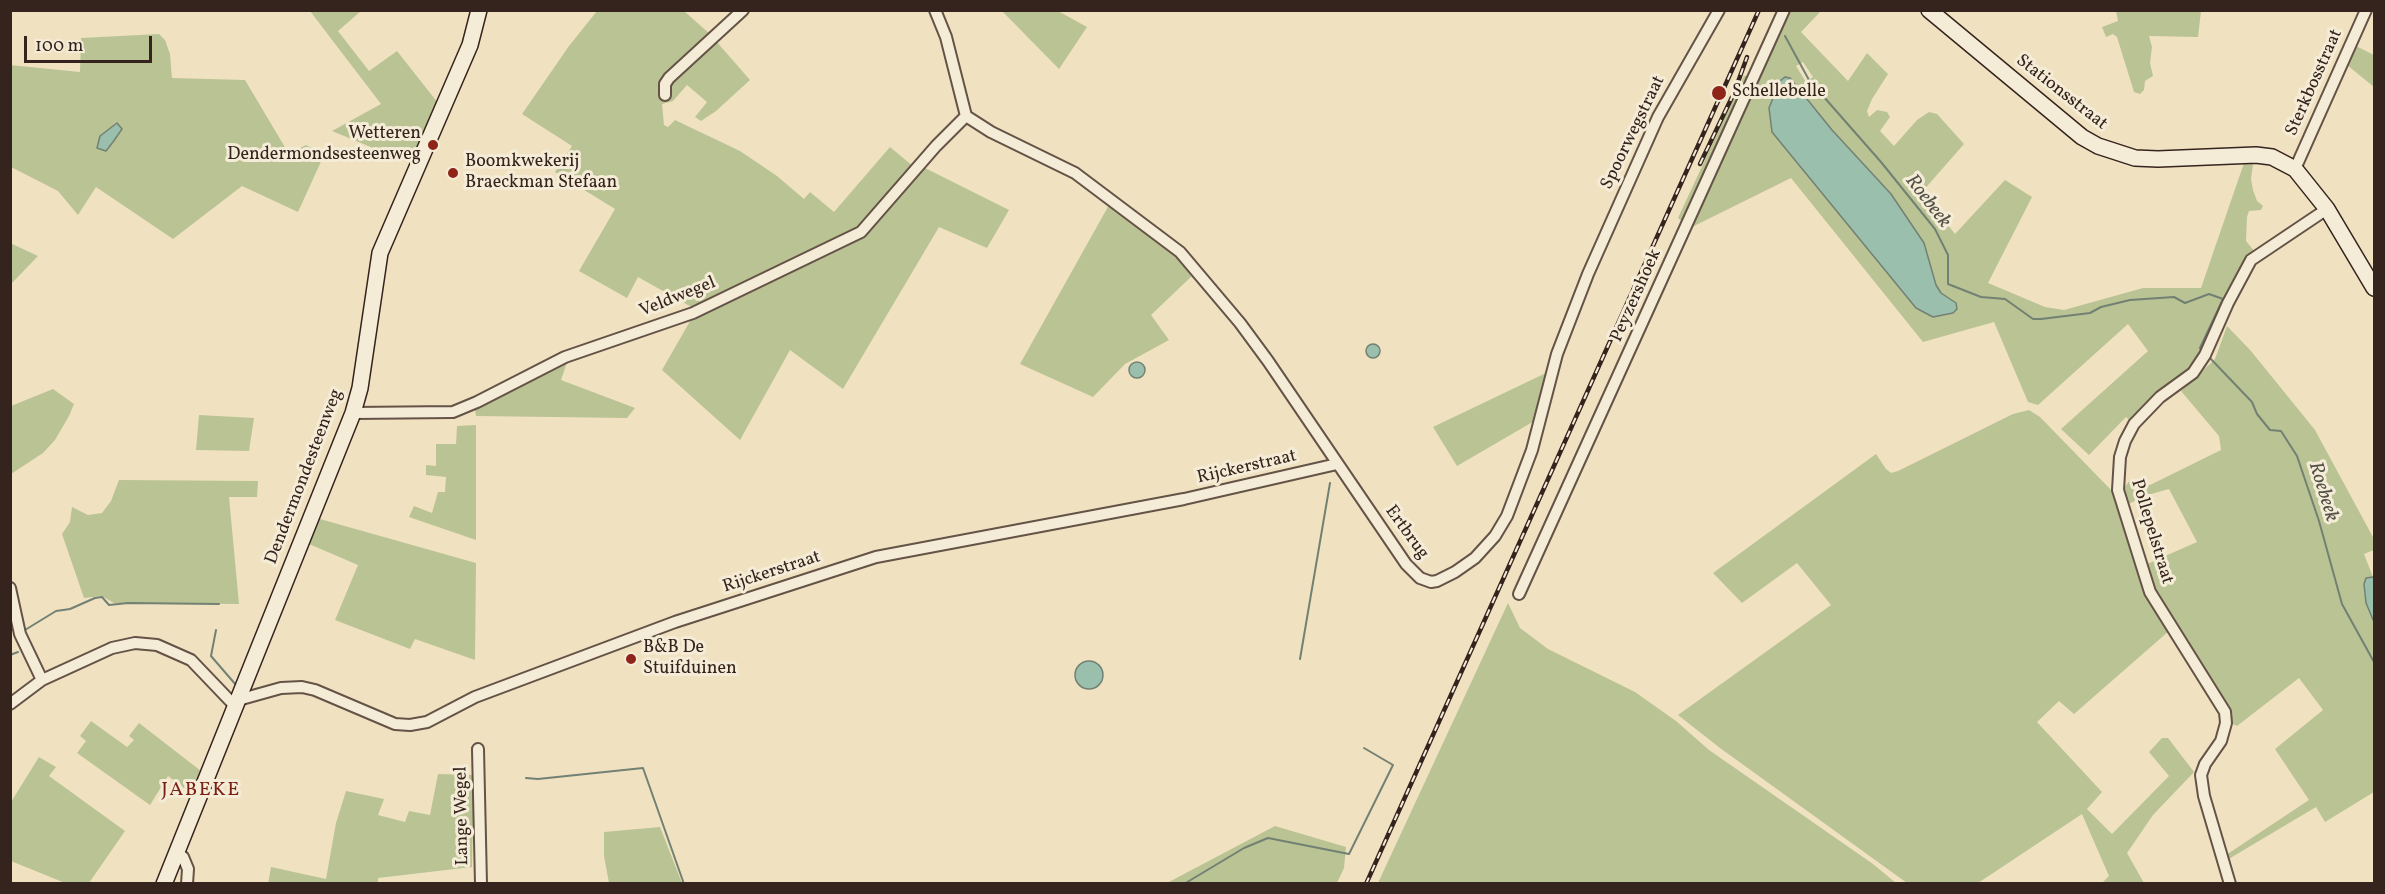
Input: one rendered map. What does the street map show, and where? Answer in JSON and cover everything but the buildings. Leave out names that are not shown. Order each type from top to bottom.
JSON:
[{"type":"main road","name":"Dendermondesteenweg","points":[[164,884],[353,413],[360,388],[380,252],[470,45],[479,10]]},
{"type":"main road","name":"Stationsstraat","points":[[1929,10],[2082,137],[2098,146],[2135,158],[2256,155],[2272,157],[2295,169]]},
{"type":"main road","points":[[2295,169],[2327,209],[2374,288]]},
{"type":"street","points":[[665,95],[665,84],[669,78],[742,10]]},
{"type":"street","points":[[935,10],[946,36],[966,116]]},
{"type":"street","name":"Spoorwegstraat","points":[[1588,274],[1658,117],[1719,10]]},
{"type":"street","name":"Peyzershoek","points":[[1519,594],[1784,10]]},
{"type":"street","name":"Sterkbosstraat","points":[[2295,169],[2366,10]]},
{"type":"street","name":"Veldwegel","points":[[353,413],[453,412],[566,357],[693,313],[861,232],[936,146],[966,116]]},
{"type":"street","name":"Ertbrug","points":[[966,116],[992,132],[1062,165],[1180,252],[1259,349],[1406,564],[1420,578],[1437,581],[1465,566],[1495,536],[1515,500],[1532,450],[1557,354],[1588,274]]},
{"type":"street","name":"Pollepelstraat","points":[[2230,884],[2204,796],[2201,775],[2205,764],[2221,741],[2226,723],[2224,712],[2150,592],[2118,490],[2120,457],[2134,424],[2160,397],[2193,373],[2205,355],[2228,303],[2251,260],[2327,209]]},
{"type":"street","name":"Rijckerstraat","points":[[237,703],[281,688],[302,687],[315,690],[395,724],[410,725],[428,722],[475,697],[675,622],[876,557],[1184,499],[1337,464]]},
{"type":"street","points":[[10,588],[20,634],[42,680]]},
{"type":"street","points":[[10,704],[42,680],[112,648],[135,643],[146,643],[174,651],[191,660],[237,703]]},
{"type":"street","name":"Lange Wegel","points":[[478,748],[481,884]]},
{"type":"street","points":[[177,852],[183,857],[188,870],[187,884]]},
{"type":"shaded area","points":[[1789,10],[1821,11],[1801,32],[1848,81],[1867,53],[1888,74],[1867,111],[1869,117],[1877,110],[1887,112],[1890,117],[1880,131],[1894,146],[1917,120],[1929,112],[1937,114],[1964,144],[1922,192],[1955,234],[2005,180],[2032,197],[1988,283],[2045,307],[2064,310],[2143,288],[2201,288],[2244,163],[2253,164],[2251,179],[2253,190],[2257,201],[2263,206],[2261,210],[2249,211],[2247,217],[2246,241],[2255,252],[2200,357],[2189,372],[2147,401],[2131,422],[2126,417],[2089,455],[2061,429],[2148,351],[2128,324],[2038,405],[2028,402],[1994,322],[1923,342],[1791,178],[1690,228],[1678,218],[1744,76],[1759,74]],"holes":[[[1803,62],[1813,77],[1806,82],[1796,66]],[[1785,77],[1790,78],[1832,130],[1891,194],[1924,243],[1936,285],[1941,293],[1956,303],[1916,308],[1769,108]]]},
{"type":"shaded area","points":[[310,11],[361,11],[338,31],[369,71],[397,51],[438,103],[412,160],[407,162],[332,131],[381,104]]},
{"type":"shaded area","points":[[597,11],[684,11],[711,35],[666,90],[716,41],[750,80],[716,111],[701,121],[695,117],[707,102],[687,85],[673,101],[662,104],[664,125],[668,127],[675,120],[740,151],[777,176],[804,199],[810,192],[834,212],[890,147],[914,167],[856,231],[695,309],[638,277],[627,298],[579,271],[615,209],[555,172],[572,146],[522,114],[569,46]]},
{"type":"shaded area","points":[[1002,11],[1058,11],[1087,27],[1059,69]]},
{"type":"shaded area","points":[[2116,11],[2201,11],[2198,37],[2149,36],[2152,47],[2150,63],[2153,76],[2145,81],[2144,90],[2140,94],[2134,92],[2117,37],[2113,34],[2106,37],[2102,27],[2118,21]]},
{"type":"shaded area","points":[[159,34],[165,40],[170,54],[172,78],[245,80],[289,154],[306,145],[324,155],[298,212],[242,186],[173,239],[96,187],[78,215],[58,191],[11,167],[10,65],[80,72],[81,38]]},
{"type":"shaded area","points":[[2356,46],[2374,55],[2374,87],[2347,65]]},
{"type":"shaded area","points":[[1785,77],[1790,78],[1832,130],[1891,194],[1924,243],[1936,285],[1941,293],[1956,303],[1957,309],[1953,313],[1933,317],[1916,308],[1772,132],[1769,108],[1780,81]]},
{"type":"shaded area","points":[[117,123],[122,129],[106,151],[97,148],[100,136]]},
{"type":"shaded area","points":[[923,167],[1009,210],[987,248],[939,227],[843,389],[790,350],[740,440],[662,370],[693,316],[860,237]]},
{"type":"shaded area","points":[[1109,205],[1172,251],[1194,274],[1151,315],[1169,340],[1125,364],[1093,397],[1020,364]]},
{"type":"shaded area","points":[[10,243],[38,256],[11,284],[10,284]]},
{"type":"shaded area","points":[[2227,326],[2251,351],[2315,430],[2374,539],[2374,550],[2364,554],[2373,577],[2366,578],[2374,622],[2374,792],[2325,822],[2316,807],[2227,860],[2226,855],[2309,800],[2275,749],[2323,710],[2299,678],[2237,726],[2231,723],[2157,597],[2147,564],[2197,542],[2169,489],[2128,504],[2124,488],[2130,480],[2150,485],[2221,450],[2219,436],[2181,391],[2215,359]]},
{"type":"shaded area","points":[[1370,344],[1376,344],[1380,351],[1376,358],[1370,358],[1366,354],[1366,348]]},
{"type":"shaded area","points":[[567,362],[561,380],[635,408],[627,418],[476,416],[475,409],[524,380]]},
{"type":"shaded area","points":[[1137,362],[1145,370],[1137,378],[1129,370]]},
{"type":"shaded area","points":[[1548,372],[1536,420],[1457,466],[1433,427]]},
{"type":"shaded area","points":[[53,389],[74,404],[69,416],[55,440],[43,453],[11,474],[11,406]]},
{"type":"shaded area","points":[[2029,410],[2040,417],[2113,492],[2169,631],[2074,714],[2059,701],[2037,722],[2102,792],[2087,809],[2112,834],[2169,776],[2149,752],[2162,738],[2168,738],[2194,772],[2153,815],[2127,853],[2144,883],[2102,883],[2109,876],[2082,814],[1978,883],[1907,883],[1678,715],[1831,605],[1797,563],[1742,603],[1713,573],[1876,454],[1891,473],[1898,471],[2013,414]]},
{"type":"shaded area","points":[[199,415],[254,418],[249,451],[196,450]]},
{"type":"shaded area","points":[[476,425],[476,540],[409,517],[414,506],[432,513],[438,492],[445,492],[446,477],[426,475],[426,465],[436,466],[436,444],[456,444],[457,426]]},
{"type":"shaded area","points":[[119,480],[258,481],[257,497],[229,497],[239,604],[114,603],[102,596],[84,598],[62,534],[70,522],[72,507],[88,515],[102,513],[111,501]]},
{"type":"shaded area","points":[[320,519],[476,563],[475,660],[415,639],[410,649],[335,620],[358,565],[309,544]]},
{"type":"shaded area","points":[[2373,577],[2374,622],[2366,603],[2364,584],[2366,578]]},
{"type":"shaded area","points":[[1508,603],[1520,628],[1548,649],[1635,692],[1676,721],[1709,750],[1873,864],[1896,883],[1378,883]]},
{"type":"shaded area","points":[[1089,661],[1099,665],[1103,675],[1099,685],[1089,689],[1079,685],[1075,675],[1079,665]]},
{"type":"shaded area","points":[[91,721],[127,747],[134,740],[129,736],[139,723],[201,771],[192,794],[168,776],[150,805],[77,753],[86,741],[80,736]]},
{"type":"shaded area","points":[[39,757],[56,767],[49,776],[125,831],[89,883],[65,883],[11,861],[11,802]]},
{"type":"shaded area","points":[[438,774],[474,775],[472,867],[378,878],[378,883],[268,884],[271,867],[326,879],[336,823],[346,791],[384,799],[378,815],[405,822],[409,811],[430,815]]},
{"type":"shaded area","points":[[1275,826],[1346,847],[1344,868],[1337,883],[1167,883]]},
{"type":"shaded area","points":[[660,827],[682,883],[609,883],[604,856],[604,832]]},
{"type":"waterway","name":"Roebeek","points":[[1785,36],[1809,80],[1881,162],[1935,229],[1948,255],[1948,284],[1981,297],[2005,299],[2033,319],[2090,313],[2101,307],[2130,300],[2174,297],[2185,303],[2209,294],[2223,299],[2200,348],[2202,352]]},
{"type":"waterway","name":"Roebeek","points":[[2208,356],[2252,402],[2257,414],[2270,430],[2281,431],[2297,456],[2319,521],[2342,604],[2374,662]]},
{"type":"waterway","points":[[1300,659],[1330,483]]},
{"type":"waterway","points":[[25,630],[56,611],[70,609],[102,597],[109,605],[128,603],[219,604]]},
{"type":"waterway","points":[[216,630],[211,656],[236,685]]},
{"type":"waterway","points":[[10,655],[18,652]]},
{"type":"waterway","points":[[1184,884],[1244,848],[1268,838],[1349,854],[1393,765],[1364,748]]},
{"type":"waterway","points":[[526,778],[538,779],[643,768],[684,884]]},
{"type":"railway","points":[[1366,884],[1759,10]]},
{"type":"railway","points":[[1700,164],[1734,93],[1747,57]]},
{"type":"place","name":"Schellebelle","points":[[1719,93]]},
{"type":"place","name":"Wetteren Dendermondsesteenweg","points":[[433,145]]},
{"type":"place","name":"Boomkwekerij Braeckman Stefaan","points":[[453,173]]},
{"type":"place","name":"B&B De Stuifduinen","points":[[631,659]]},
{"type":"district","name":"JABEKE","points":[[201,791]]}]
